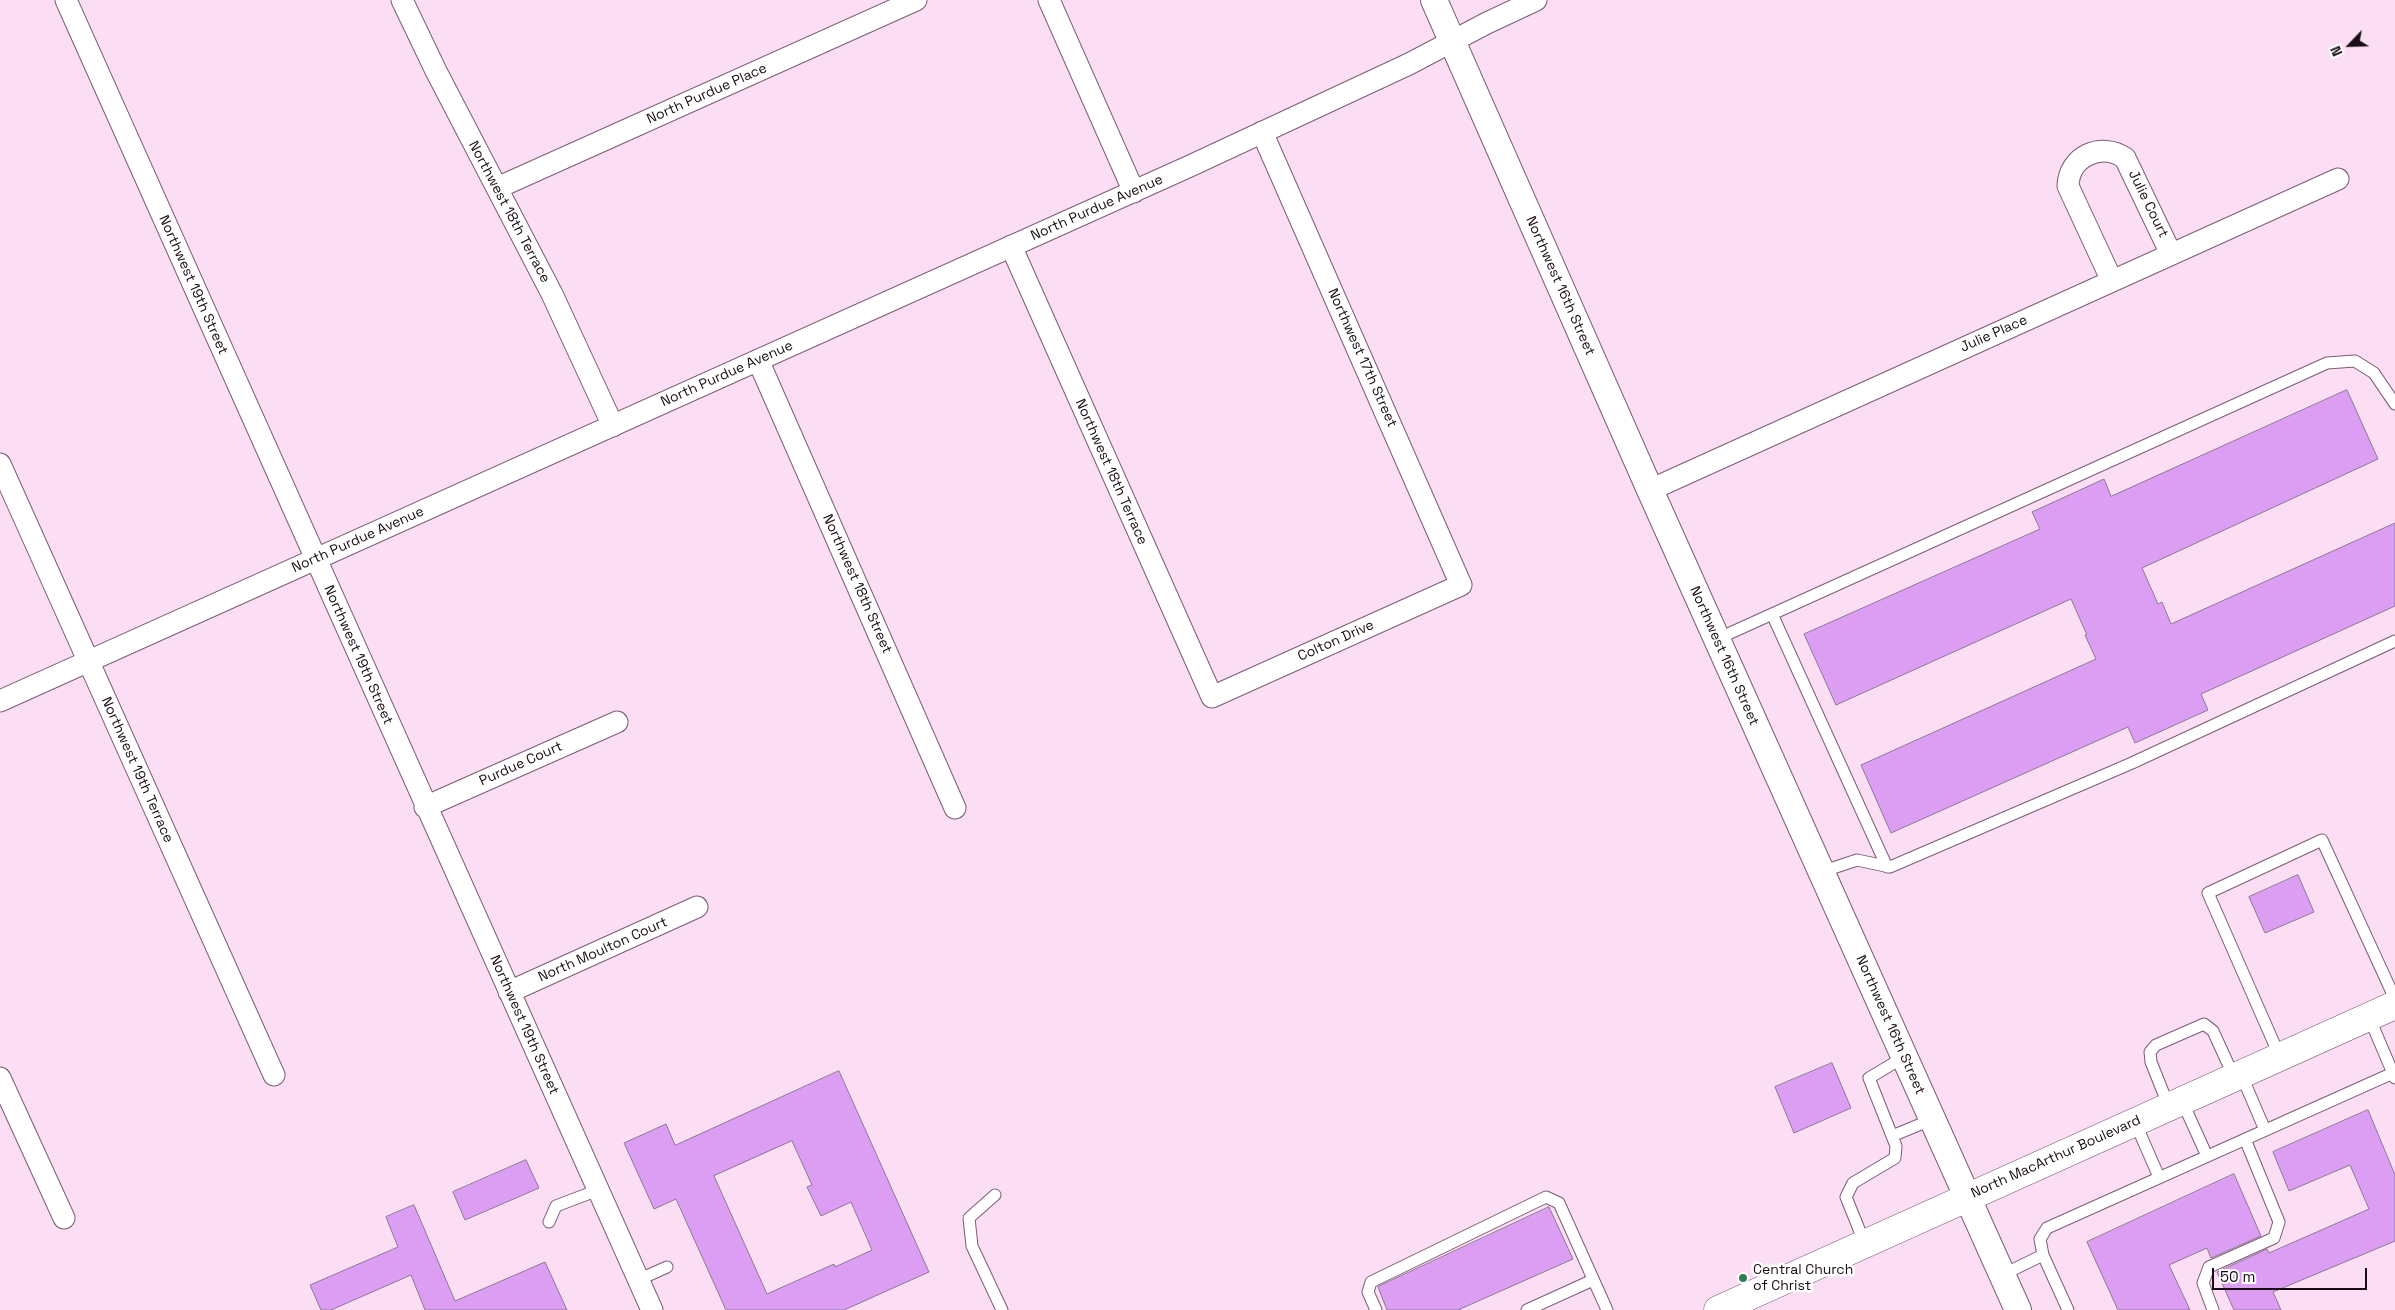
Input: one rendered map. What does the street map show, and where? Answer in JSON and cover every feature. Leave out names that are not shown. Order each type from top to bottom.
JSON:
[{"type":"main road","name":"North MacArthur Boulevard","points":[[1718,1310],[2395,1005]]},
{"type":"street","name":"Northwest 19th Street","points":[[66,0],[425,807],[652,1310]]},
{"type":"street","name":"Northwest 18th Terrace","points":[[402,0],[436,71],[552,294],[613,426]]},
{"type":"street","name":"North Purdue Place","points":[[498,188],[916,0]]},
{"type":"street","points":[[1049,0],[1134,192]]},
{"type":"street","name":"Northwest 16th Street","points":[[1434,0],[1650,490],[2018,1310]]},
{"type":"street","name":"North Purdue Avenue","points":[[0,701],[1134,192],[1409,64],[1536,0]]},
{"type":"street","name":"Northwest 17th Street","points":[[1262,132],[1461,585]]},
{"type":"street","name":"Julie Court","points":[[2112,281],[2068,186],[2069,176],[2076,163],[2086,156],[2110,150],[2125,158],[2172,254]]},
{"type":"street","name":"Julie Place","points":[[1650,490],[2338,179]]},
{"type":"street","name":"Northwest 18th Terrace","points":[[1011,246],[1212,697]]},
{"type":"street","name":"Northwest 18th Street","points":[[758,360],[955,808]]},
{"type":"street","name":"Northwest 19th Terrace","points":[[0,464],[274,1075]]},
{"type":"street","name":"Colton Drive","points":[[1212,697],[1461,585]]},
{"type":"street","name":"Purdue Court","points":[[425,807],[617,722]]},
{"type":"street","name":"North Moulton Court","points":[[509,992],[697,908]]},
{"type":"street","points":[[0,1078],[64,1218]]},
{"type":"lane","points":[[1717,639],[2327,363],[2355,360],[2374,372],[2395,404]]},
{"type":"lane","points":[[1772,614],[1887,867]]},
{"type":"lane","points":[[1821,872],[1857,860],[1887,867],[2132,763],[2395,641]]},
{"type":"lane","points":[[2280,1057],[2208,893],[2322,840],[2395,999]]},
{"type":"lane","points":[[2068,1310],[2043,1255],[2040,1239],[2047,1228],[2265,1130],[2394,1075],[2369,1017]]},
{"type":"lane","points":[[2207,1156],[2151,1062],[2150,1052],[2156,1045],[2164,1041],[2204,1024],[2212,1031],[2238,1076],[2265,1130]]},
{"type":"lane","points":[[1865,1244],[1846,1197],[1853,1183],[1895,1158],[1896,1146],[1869,1078],[1904,1057]]},
{"type":"lane","points":[[1892,1136],[1932,1119]]},
{"type":"lane","points":[[2135,1122],[2160,1177]]},
{"type":"lane","points":[[2213,1310],[2203,1283],[2209,1268],[2274,1238],[2279,1222],[2245,1139]]},
{"type":"lane","points":[[548,1222],[556,1206],[598,1190]]},
{"type":"lane","points":[[995,1195],[969,1218],[972,1246],[1002,1310]]},
{"type":"lane","points":[[1376,1310],[1368,1292],[1371,1282],[1546,1197],[1558,1203],[1607,1310]]},
{"type":"lane","points":[[2002,1275],[2043,1255]]},
{"type":"lane","points":[[638,1280],[667,1267]]},
{"type":"lane","points":[[1527,1310],[1594,1280]]},
{"type":"building","points":[[2347,390],[2378,459],[2142,568],[2158,604],[2162,602],[2171,624],[2395,523],[2395,606],[2201,694],[2208,710],[2135,743],[2128,727],[1891,833],[1861,765],[2096,659],[2085,635],[2087,635],[2071,599],[1836,705],[1804,634],[2040,529],[2032,512],[2104,479],[2111,496]]},
{"type":"building","points":[[2298,875],[2314,912],[2265,933],[2249,897]]},
{"type":"building","points":[[1832,1063],[1851,1108],[1794,1133],[1775,1087]]},
{"type":"building","points":[[839,1071],[929,1272],[844,1310],[726,1310],[676,1199],[654,1209],[624,1143],[666,1124],[675,1145]],"holes":[[[792,1141],[812,1185],[807,1187],[821,1216],[851,1202],[872,1250],[835,1267],[834,1264],[767,1294],[714,1176]]]},
{"type":"building","points":[[2368,1110],[2395,1175],[2395,1241],[2273,1292],[2281,1310],[2234,1310],[2217,1272],[2267,1249],[2269,1253],[2369,1209],[2350,1165],[2289,1191],[2273,1152]]},
{"type":"building","points":[[526,1160],[539,1188],[465,1220],[453,1192]]},
{"type":"building","points":[[2234,1174],[2261,1236],[2211,1258],[2207,1248],[2169,1265],[2190,1310],[2118,1310],[2087,1242]]},
{"type":"building","points":[[414,1205],[455,1301],[545,1262],[567,1310],[425,1310],[411,1275],[331,1310],[321,1310],[310,1285],[398,1247],[386,1217]]},
{"type":"building","points":[[1549,1207],[1573,1259],[1458,1310],[1387,1310],[1378,1287]]},
{"type":"place","name":"Central Church of Christ","points":[[1743,1278]]}]
